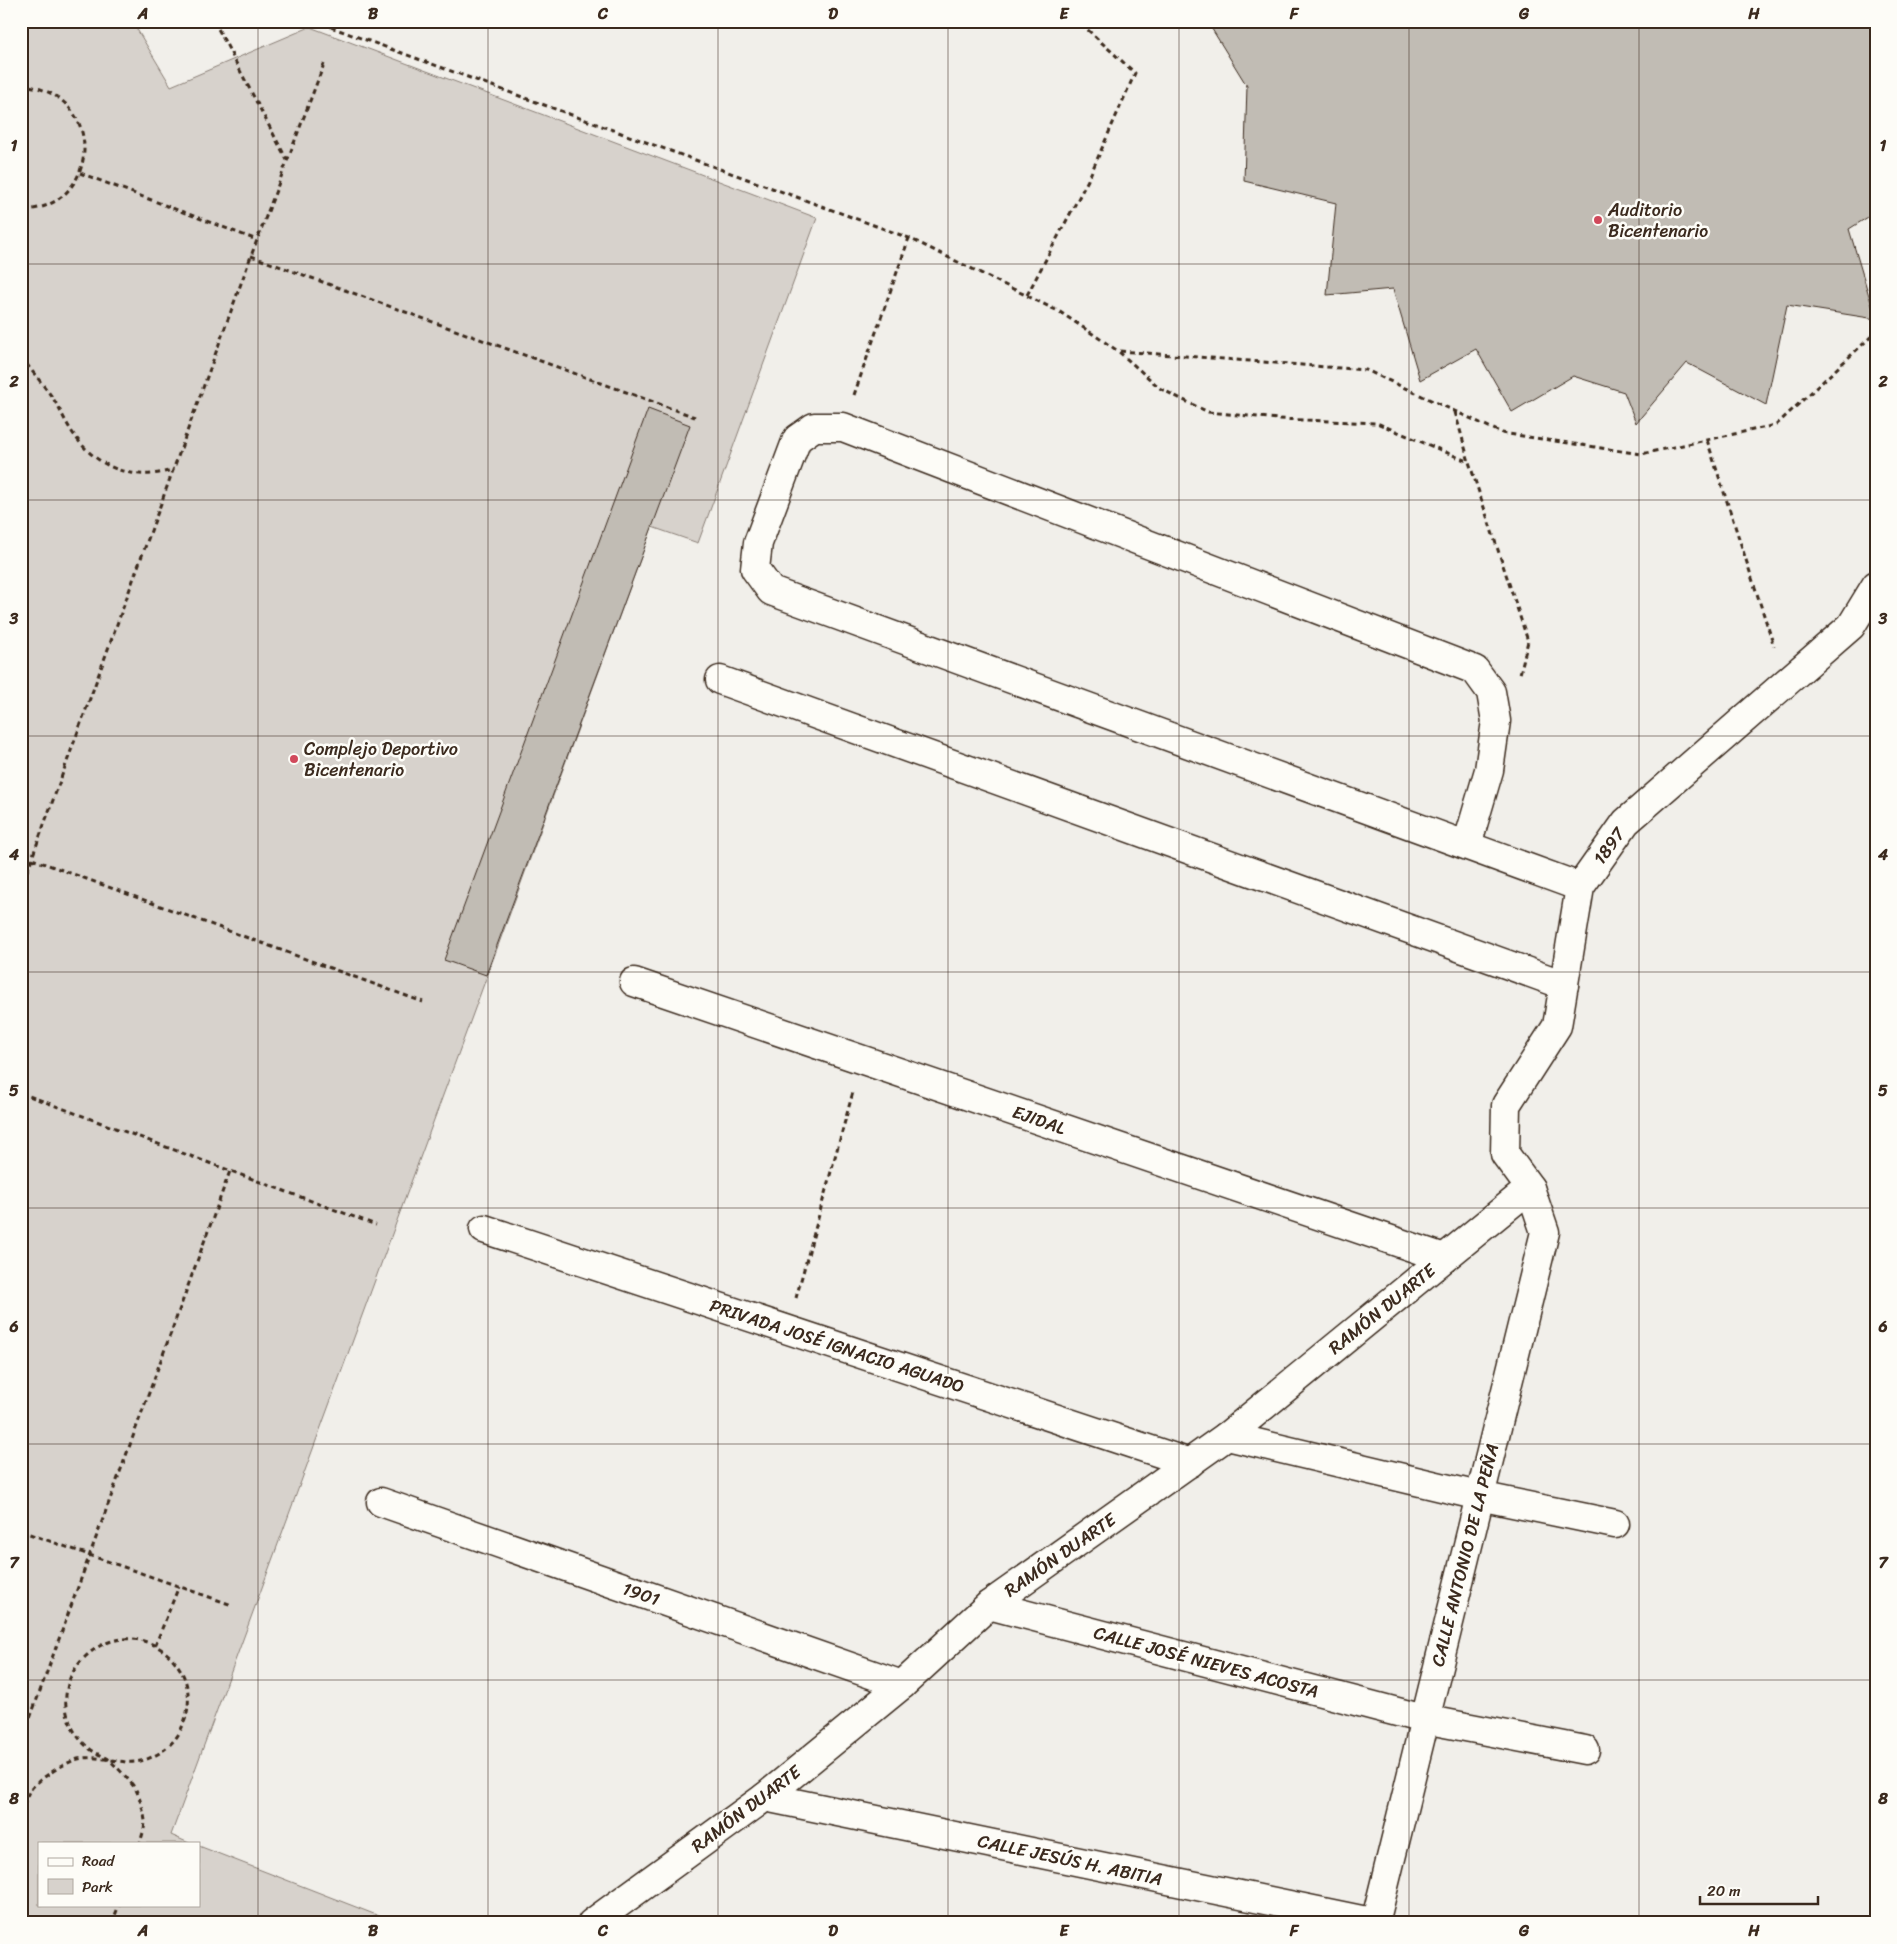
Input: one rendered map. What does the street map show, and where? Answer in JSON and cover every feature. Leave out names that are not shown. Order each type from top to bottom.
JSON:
[{"type":"street","points":[[1467,845],[1489,770],[1496,721],[1491,692],[1475,670],[843,427],[814,427],[797,439],[758,543],[755,570],[771,591],[1580,887]]},
{"type":"street","name":"1897","points":[[1530,1188],[1506,1154],[1506,1105],[1557,1026],[1580,887],[1626,822],[1851,626],[1876,585]]},
{"type":"street","points":[[720,680],[1564,985]]},
{"type":"street","name":"EJIDAL","points":[[634,982],[1444,1258]]},
{"type":"street","name":"RAMÓN DUARTE","points":[[592,1923],[765,1797],[902,1685],[989,1605],[1227,1436],[1530,1188]]},
{"type":"street","name":"CALLE ANTONIO DE LA PEÑA","points":[[1375,1923],[1545,1232],[1530,1188]]},
{"type":"street","name":"PRIVADA JOSÉ IGNACIO AGUADO","points":[[484,1229],[1190,1463]]},
{"type":"street","points":[[1227,1436],[1479,1496],[1615,1524]]},
{"type":"street","name":"1901","points":[[381,1502],[902,1685]]},
{"type":"street","name":"CALLE JOSÉ NIEVES ACOSTA","points":[[989,1605],[1424,1719],[1585,1750]]},
{"type":"street","name":"CALLE JESÚS H. ABITIA","points":[[765,1797],[1375,1923]]},
{"type":"path","points":[[214,21],[287,160]]},
{"type":"path","points":[[314,21],[909,238],[1060,312],[1118,351],[1161,389],[1208,412],[1279,419],[1377,423],[1469,462]]},
{"type":"path","points":[[1027,295],[1088,180],[1135,73],[1078,21]]},
{"type":"path","points":[[21,888],[251,256],[324,64]]},
{"type":"path","points":[[21,85],[34,86],[48,91],[71,109],[79,121],[83,133],[84,160],[80,173],[64,195],[42,207],[21,210]]},
{"type":"path","points":[[80,173],[257,240]]},
{"type":"path","points":[[843,427],[909,238]]},
{"type":"path","points":[[251,256],[695,417]]},
{"type":"path","points":[[1118,351],[1366,370],[1502,433],[1642,454],[1776,425],[1876,332]]},
{"type":"path","points":[[21,357],[52,398],[78,440],[102,464],[131,474],[162,474],[175,469]]},
{"type":"path","points":[[1455,412],[1469,462],[1528,641],[1519,676],[1491,692]]},
{"type":"path","points":[[1707,440],[1786,682]]},
{"type":"path","points":[[32,859],[423,1002]]},
{"type":"path","points":[[787,1330],[862,1060]]},
{"type":"path","points":[[21,1093],[376,1225]]},
{"type":"path","points":[[21,1743],[230,1171]]},
{"type":"path","points":[[21,1531],[232,1605]]},
{"type":"path","points":[[155,1646],[178,1586]]},
{"type":"path","points":[[21,1814],[29,1791],[49,1773],[78,1759],[107,1759],[128,1763],[150,1759],[175,1740],[185,1723],[190,1702],[187,1684],[179,1667],[169,1655],[155,1646],[140,1640],[124,1639],[107,1642],[91,1651],[78,1663],[71,1676],[65,1704],[69,1722],[78,1737],[91,1750],[107,1759],[136,1790],[145,1821],[140,1842]]},
{"type":"path","points":[[112,1923],[119,1906]]},
{"type":"green space","name":"Complejo Deportivo Bicentenario","points":[[21,21],[132,21],[171,86],[310,27],[817,218],[698,543],[652,527],[171,1835],[187,1842],[38,1842],[38,1906],[200,1906],[200,1846],[397,1923],[21,1923]]},
{"type":"building","name":"Auditorio Bicentenario","points":[[1207,21],[1876,21],[1876,212],[1849,229],[1876,319],[1787,305],[1766,405],[1687,363],[1636,423],[1624,392],[1573,376],[1512,412],[1476,349],[1420,380],[1393,289],[1327,295],[1336,203],[1244,181],[1247,86]]},
{"type":"building","points":[[648,409],[690,425],[486,975],[444,960]]},
{"type":"place","name":"Auditorio Bicentenario","points":[[1598,220]]},
{"type":"place","name":"Complejo Deportivo Bicentenario","points":[[294,759]]}]
